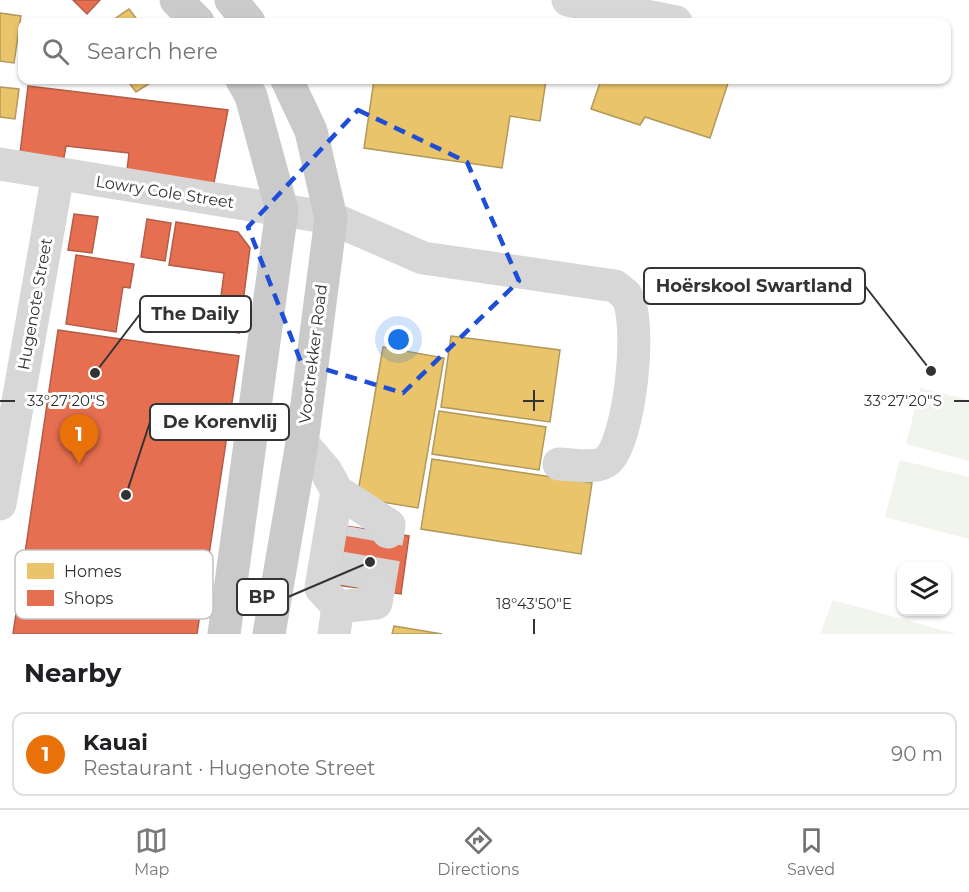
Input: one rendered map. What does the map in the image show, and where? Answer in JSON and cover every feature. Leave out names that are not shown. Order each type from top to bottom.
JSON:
[{"type":"main road","points":[[231,0],[246,18]]},
{"type":"main road","points":[[224,634],[282,210],[251,96],[245,84]]},
{"type":"main road","name":"Voortrekker Road","points":[[269,634],[302,443],[331,218],[311,131],[289,84]]},
{"type":"street","points":[[567,0],[656,18]]},
{"type":"street","name":"Lowry Cole Street","points":[[0,164],[331,218],[423,258],[615,286],[626,296],[634,336],[623,430],[617,448],[607,461],[596,465],[560,464]]},
{"type":"street","name":"Hugenote Street","points":[[0,504],[58,174]]},
{"type":"street","points":[[302,443],[326,471],[337,491],[373,524]]},
{"type":"street","points":[[337,491],[321,588],[351,605]]},
{"type":"highlighted area","points":[[358,110],[467,162],[519,281],[403,393],[301,362],[248,227]]},
{"type":"shaded area","points":[[920,388],[969,400],[969,461],[906,444]]},
{"type":"shaded area","points":[[900,460],[969,477],[969,539],[885,517]]},
{"type":"shaded area","points":[[833,600],[957,634],[820,634]]},
{"type":"building: Homes","points":[[129,9],[136,18],[116,18]]},
{"type":"building: Homes","points":[[0,13],[21,16],[18,18],[14,63],[0,61]]},
{"type":"building: Homes","points":[[130,84],[149,84],[136,92]]},
{"type":"building: Homes","points":[[373,84],[545,84],[540,121],[510,116],[502,168],[364,148]]},
{"type":"building: Homes","points":[[600,84],[728,84],[710,138],[645,117],[640,125],[591,109]]},
{"type":"building: Homes","points":[[0,87],[19,89],[15,119],[0,117]]},
{"type":"building: Homes","points":[[451,336],[560,350],[550,422],[441,407]]},
{"type":"building: Homes","points":[[383,347],[444,358],[418,508],[357,498]]},
{"type":"building: Homes","points":[[439,411],[546,427],[539,470],[432,454]]},
{"type":"building: Homes","points":[[432,459],[592,483],[581,554],[421,529]]},
{"type":"building: Homes","points":[[394,626],[442,634],[392,634]]},
{"type":"building: Shops","points":[[73,0],[100,0],[87,14]]},
{"type":"building: Shops","points":[[28,86],[228,110],[213,188],[126,179],[129,153],[66,146],[62,168],[19,162]]},
{"type":"building: Shops","points":[[74,214],[98,217],[92,253],[68,250]]},
{"type":"building: Shops","points":[[147,219],[171,223],[165,261],[141,257]]},
{"type":"building: Shops","points":[[176,222],[238,232],[250,248],[239,333],[217,328],[224,273],[169,265]]},
{"type":"building: Shops","points":[[76,255],[134,264],[130,288],[123,287],[116,332],[66,324]]},
{"type":"building: Shops","points":[[58,330],[239,356],[210,550],[25,550]]},
{"type":"building: Shops","points":[[339,525],[409,536],[401,594],[330,584]]},
{"type":"building: Shops","points":[[15,619],[199,619],[197,634],[13,634]]},
{"type":"tunnel","points":[[354,587],[364,529]]},
{"type":"tunnel","points":[[378,591],[388,532]]},
{"type":"place","name":"Hoërskool Swartland","points":[[931,371]]},
{"type":"place","name":"The Daily","points":[[95,373]]},
{"type":"place","name":"Kauai","points":[[79,464]]},
{"type":"place","name":"De Korenvlij","points":[[126,495]]},
{"type":"place","name":"BP","points":[[370,562]]}]
